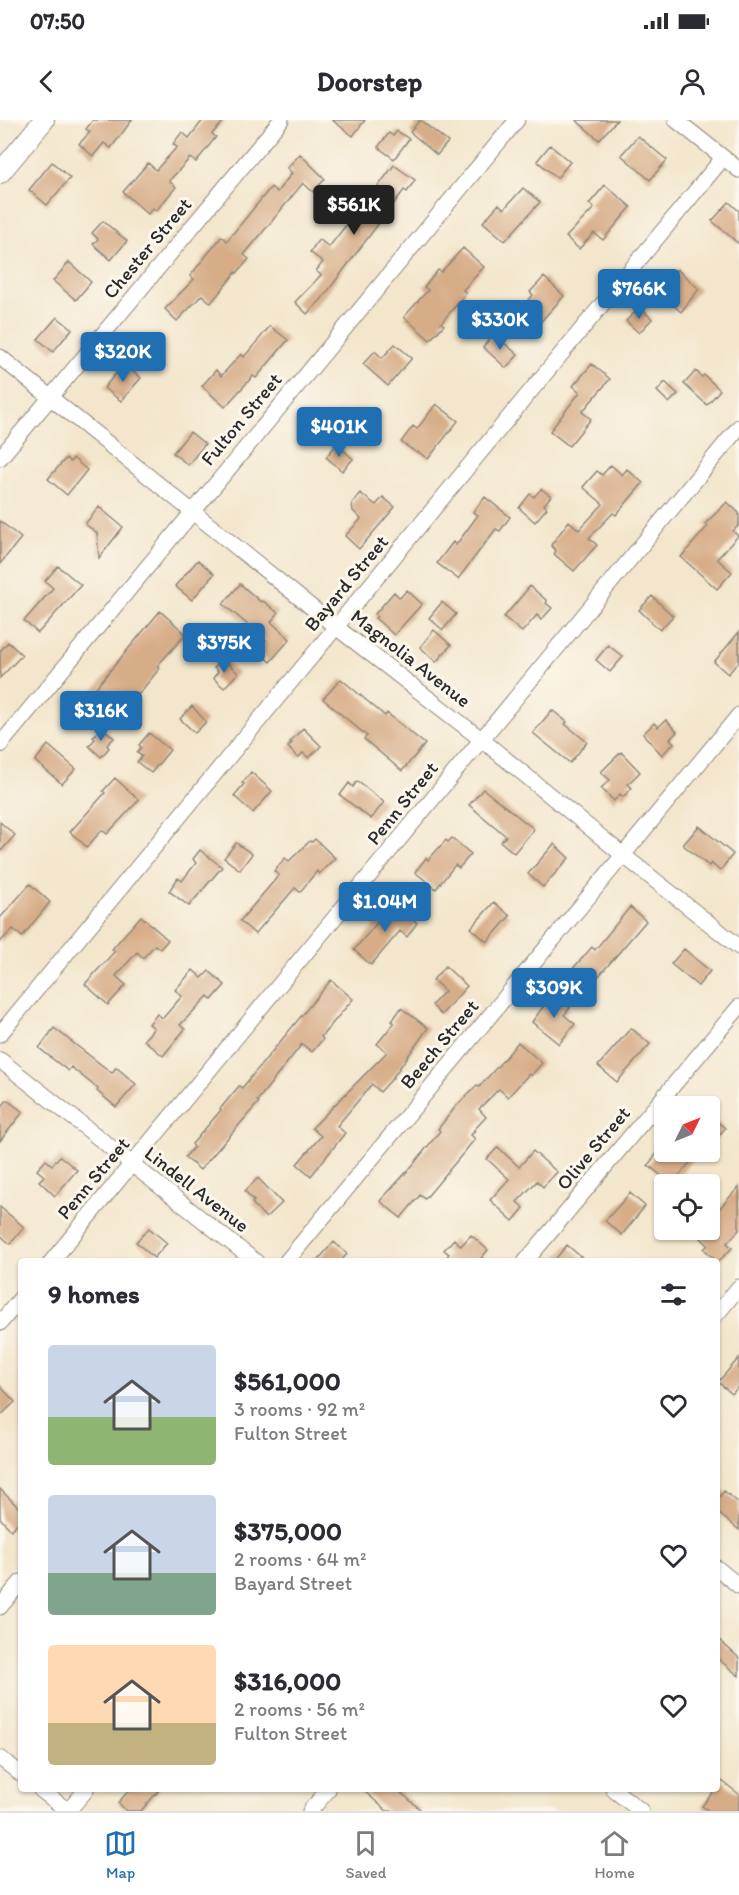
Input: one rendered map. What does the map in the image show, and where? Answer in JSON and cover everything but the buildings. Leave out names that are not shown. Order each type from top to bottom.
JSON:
[{"type":"street","points":[[0,173],[44,120]]},
{"type":"street","name":"Chester Street","points":[[0,458],[281,120]]},
{"type":"street","name":"Fulton Street","points":[[0,745],[517,120]]},
{"type":"street","points":[[676,120],[739,170]]},
{"type":"street","name":"Bayard Street","points":[[0,1034],[723,158]]},
{"type":"street","name":"Magnolia Avenue","points":[[0,357],[336,627],[482,739],[739,947]]},
{"type":"street","name":"Penn Street","points":[[54,1258],[739,427]]},
{"type":"street","name":"Beech Street","points":[[289,1258],[739,715]]},
{"type":"street","name":"Olive Street","points":[[528,1258],[739,1007]]},
{"type":"street","name":"Lindell Avenue","points":[[0,1060],[251,1258]]},
{"type":"street","points":[[720,1310],[739,1287]]},
{"type":"street","points":[[0,1323],[18,1302]]},
{"type":"street","points":[[720,1570],[739,1586]]},
{"type":"street","points":[[0,1607],[18,1586]]},
{"type":"street","points":[[0,1758],[18,1772]]},
{"type":"street","points":[[44,1792],[68,1811],[84,1792]]},
{"type":"street","points":[[317,1809],[327,1792]]},
{"type":"street","points":[[617,1792],[641,1811]]}]
